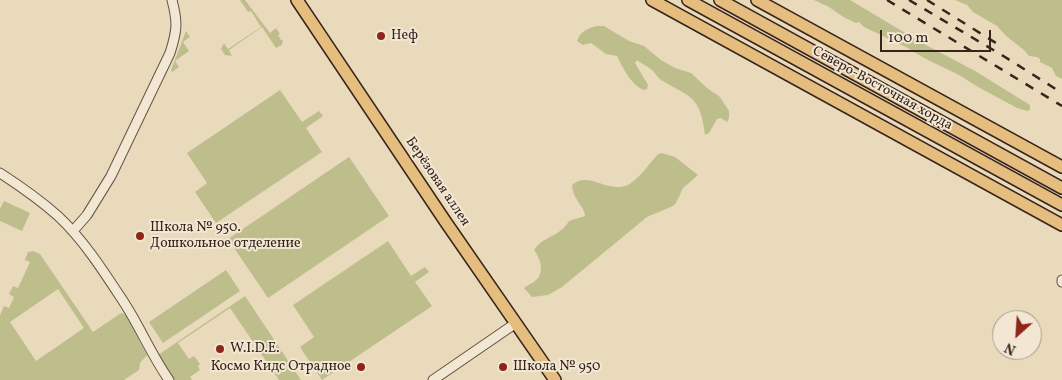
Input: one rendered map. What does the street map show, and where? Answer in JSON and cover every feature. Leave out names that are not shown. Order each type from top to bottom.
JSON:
[{"type":"main road","name":"Берёзовая аллея","points":[[297,0],[555,380]]},
{"type":"main road","points":[[652,0],[1062,225]]},
{"type":"main road","name":"Северо-Восточная хорда","points":[[688,0],[1062,205]]},
{"type":"main road","name":"Северо-Восточная хорда","points":[[720,0],[1062,188]]},
{"type":"main road","points":[[762,3],[1062,167]]},
{"type":"street","points":[[73,231],[88,215],[110,176],[170,54],[176,33],[176,15],[172,0]]},
{"type":"street","points":[[0,173],[26,190],[73,231],[126,306],[155,359],[169,380]]},
{"type":"street","points":[[433,380],[516,323]]},
{"type":"green space","points":[[240,0],[245,0],[270,33],[276,28],[280,34],[278,35],[283,40],[282,45],[276,48],[262,27],[229,50],[232,56],[225,55],[221,49],[224,43],[228,49],[261,27],[251,11],[248,12]]},
{"type":"green space","points":[[814,0],[850,0],[924,44],[975,71],[1030,105],[1030,110],[1017,108],[959,75],[864,27],[859,22],[856,23],[845,18]]},
{"type":"green space","points":[[955,0],[1062,0],[1062,79],[1056,76],[1052,68],[1040,62],[1040,59],[1029,56],[997,26],[973,12],[967,5]]},
{"type":"green space","points":[[597,26],[604,26],[629,41],[644,46],[661,60],[675,68],[691,73],[720,97],[729,111],[727,122],[721,118],[717,119],[709,133],[705,135],[697,105],[687,95],[661,80],[637,60],[635,63],[648,85],[647,89],[643,90],[631,80],[617,56],[606,54],[591,43],[583,45],[577,41],[584,31]]},
{"type":"green space","points":[[186,31],[190,37],[183,42],[189,51],[175,61],[179,67],[172,72],[171,70]]},
{"type":"green space","points":[[280,90],[302,122],[319,111],[323,116],[306,128],[322,152],[216,223],[195,192],[207,183],[187,153]]},
{"type":"green space","points":[[662,153],[675,157],[698,175],[683,188],[676,203],[647,217],[562,287],[548,295],[532,297],[524,288],[540,275],[541,267],[534,250],[542,242],[561,230],[569,221],[585,216],[574,195],[572,185],[578,181],[585,180],[613,187],[628,185],[640,175],[658,154]]},
{"type":"green space","points":[[349,157],[389,216],[268,298],[228,239]]},
{"type":"green space","points":[[4,201],[30,213],[22,231],[0,221],[0,209]]},
{"type":"green space","points":[[388,241],[411,276],[425,267],[429,272],[415,282],[432,306],[322,380],[300,347],[314,337],[293,305]]},
{"type":"green space","points":[[33,251],[40,254],[93,332],[118,315],[122,313],[126,315],[147,355],[140,363],[139,370],[124,380],[0,380],[0,315],[4,306],[9,308],[14,297],[9,294],[13,286],[18,288],[30,262],[25,260],[28,252]],"holes":[[[58,289],[84,328],[36,361],[10,322]]]},
{"type":"green space","points":[[226,270],[240,291],[163,343],[149,322]]},
{"type":"green space","points":[[245,296],[301,380],[279,380],[230,308],[178,343],[189,359],[194,356],[200,364],[198,366],[200,370],[190,377],[192,380],[175,380],[158,355]]},
{"type":"railway","points":[[887,0],[1062,106]]},
{"type":"railway","points":[[909,0],[1062,93]]},
{"type":"railway","points":[[927,0],[996,43]]},
{"type":"place","name":"Неф","points":[[381,36]]},
{"type":"place","name":"Школа № 950. Дошкольное отделение","points":[[140,236]]},
{"type":"place","name":"W.I.D.E.","points":[[220,349]]},
{"type":"place","name":"Космо Кидс Отрадное","points":[[361,367]]},
{"type":"place","name":"Школа № 950","points":[[503,367]]}]
